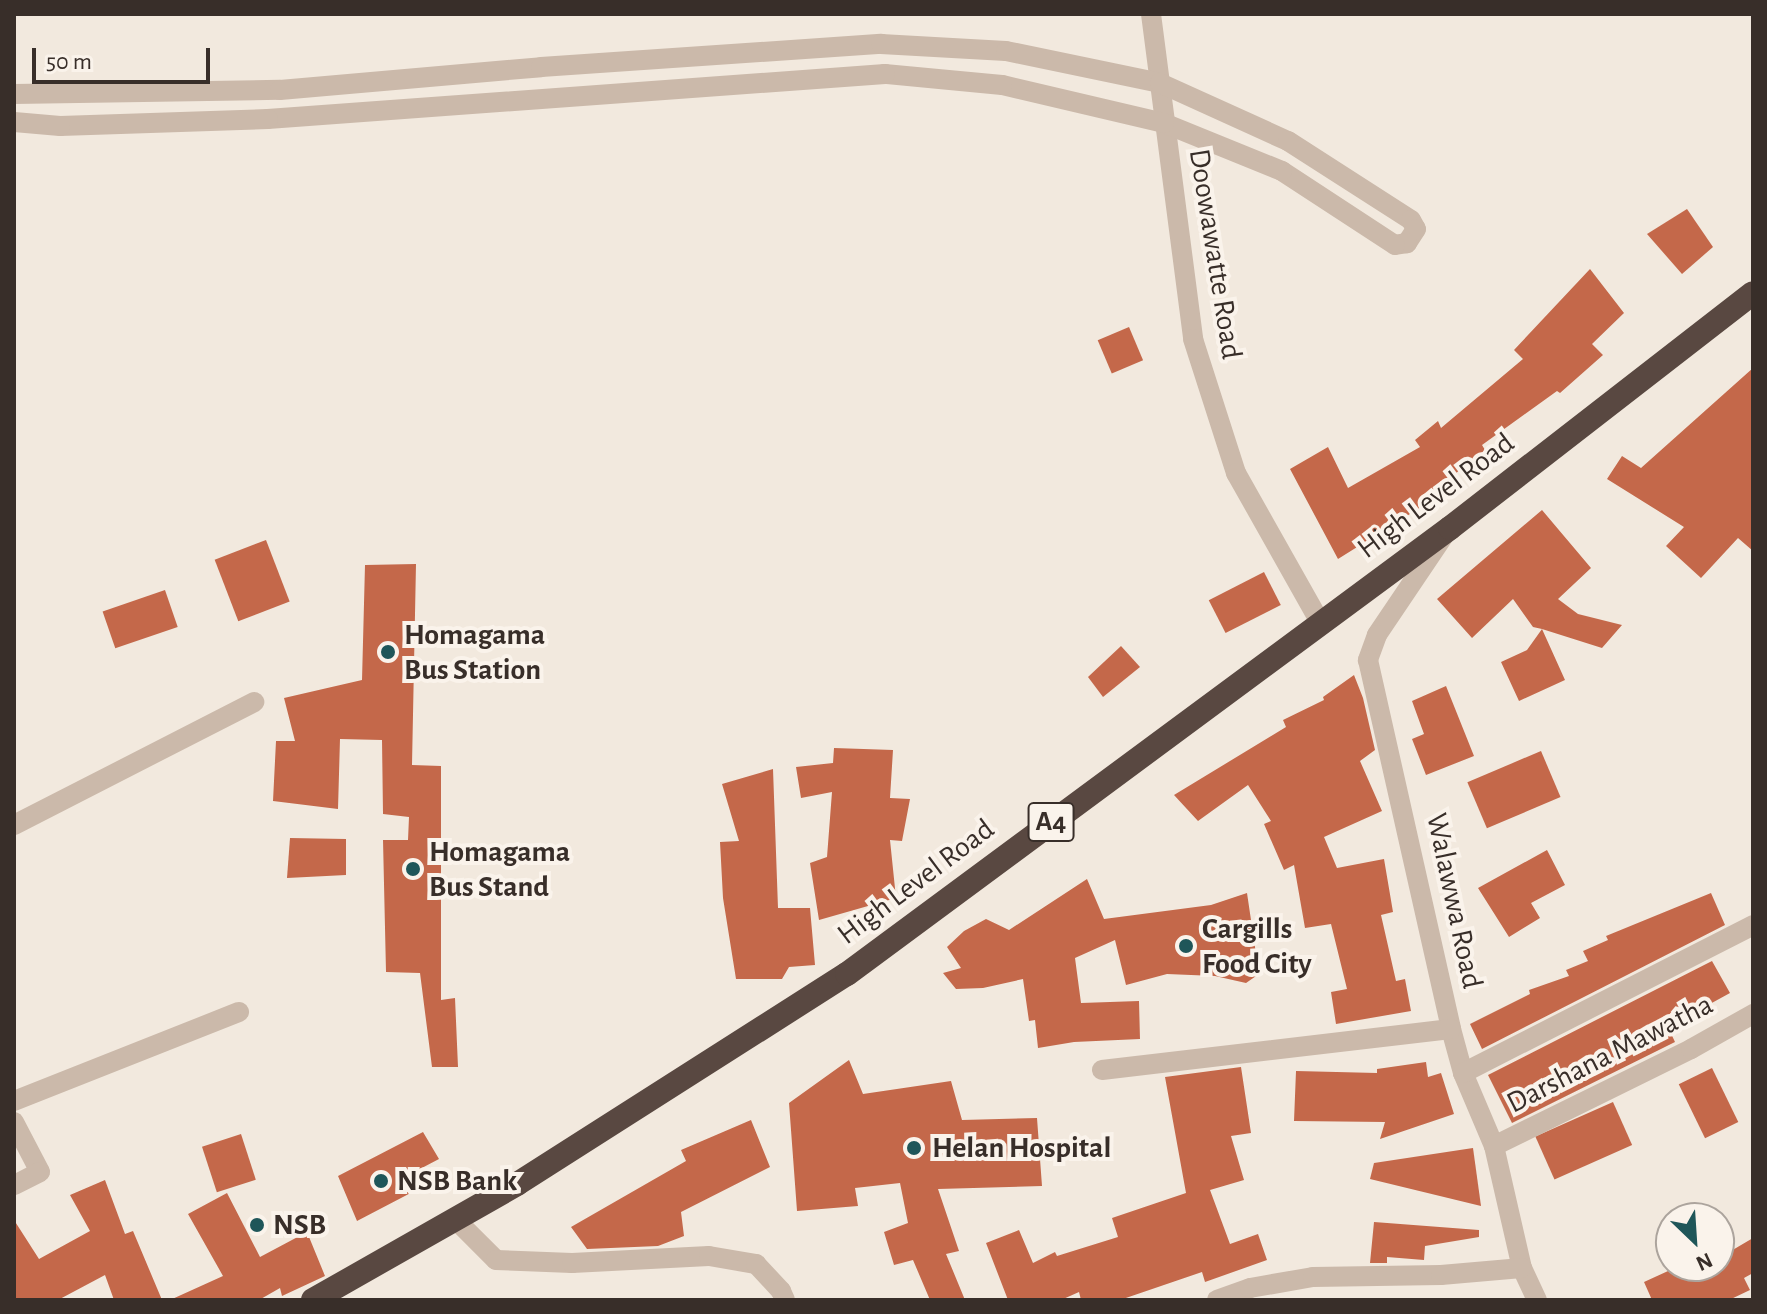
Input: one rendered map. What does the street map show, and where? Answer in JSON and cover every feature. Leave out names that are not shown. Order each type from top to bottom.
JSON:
[{"type":"highway","name":"High Level Road","points":[[313,1300],[457,1221],[847,974],[1450,528],[1753,293]]},
{"type":"street","name":"Doowawatte Road","points":[[1151,14],[1193,339],[1236,473],[1320,622]]},
{"type":"street","points":[[14,94],[280,90],[541,67],[881,44],[1006,51],[1160,83],[1288,141],[1411,220],[1416,229],[1407,243],[1395,245],[1282,171],[1164,123],[1002,85],[885,74],[268,119],[60,126],[14,122]]},
{"type":"street","name":"Walawwa Road","points":[[1450,528],[1377,635],[1368,660],[1451,1029],[1463,1073],[1494,1146],[1522,1268],[1537,1300]]},
{"type":"street","points":[[14,825],[254,702]]},
{"type":"street","points":[[1463,1073],[1753,925]]},
{"type":"street","points":[[14,1101],[239,1012]]},
{"type":"street","name":"Darshana Mawatha","points":[[1494,1146],[1691,1049],[1753,1014]]},
{"type":"street","points":[[1102,1070],[1451,1029]]},
{"type":"street","points":[[14,1122],[40,1172],[14,1185]]},
{"type":"street","points":[[457,1221],[496,1260],[572,1263],[709,1256],[756,1264],[781,1291],[785,1300]]},
{"type":"street","points":[[1217,1300],[1250,1288],[1313,1277],[1441,1275],[1522,1268]]},
{"type":"building","points":[[1687,209],[1713,247],[1682,274],[1647,234]]},
{"type":"building","points":[[1590,269],[1624,313],[1592,344],[1603,355],[1560,393],[1557,391],[1482,445],[1485,450],[1431,493],[1434,499],[1338,559],[1290,469],[1328,447],[1348,488],[1420,447],[1415,440],[1438,421],[1441,428],[1523,359],[1514,350]]},
{"type":"building","points":[[1129,327],[1143,360],[1112,373],[1098,340]]},
{"type":"building","points":[[1753,368],[1753,551],[1738,538],[1701,578],[1666,546],[1684,527],[1607,479],[1622,456],[1641,468]]},
{"type":"building","points":[[1542,510],[1591,568],[1558,599],[1578,614],[1622,625],[1602,648],[1533,627],[1513,599],[1472,638],[1437,599]]},
{"type":"building","points":[[266,540],[290,602],[238,621],[215,560]]},
{"type":"building","points":[[416,564],[412,765],[441,766],[441,1000],[455,998],[458,1067],[432,1067],[420,973],[386,972],[383,840],[408,840],[409,817],[383,814],[382,740],[340,739],[338,809],[273,801],[276,741],[295,741],[284,698],[362,680],[365,565]]},
{"type":"building","points":[[1264,572],[1281,605],[1226,633],[1209,600]]},
{"type":"building","points":[[165,590],[178,627],[115,648],[103,611]]},
{"type":"building","points":[[1542,629],[1565,680],[1519,701],[1501,662],[1527,650]]},
{"type":"building","points":[[1121,646],[1140,667],[1103,697],[1088,677]]},
{"type":"building","points":[[1354,675],[1363,698],[1375,750],[1360,761],[1382,811],[1324,837],[1337,868],[1384,859],[1393,912],[1381,915],[1396,981],[1405,979],[1411,1011],[1336,1024],[1331,992],[1347,989],[1331,924],[1305,928],[1294,865],[1284,870],[1264,824],[1271,821],[1248,785],[1198,821],[1174,795],[1286,727],[1283,720],[1324,700],[1323,697]]},
{"type":"building","points":[[1446,686],[1474,756],[1426,775],[1412,739],[1424,734],[1412,701]]},
{"type":"building","points":[[834,748],[893,750],[890,798],[910,799],[902,841],[890,840],[896,898],[819,920],[810,863],[827,857],[832,792],[801,798],[796,767],[833,763]]},
{"type":"building","points":[[1541,751],[1561,797],[1487,828],[1467,782]]},
{"type":"building","points":[[773,769],[778,908],[810,908],[815,965],[789,967],[782,979],[736,979],[723,898],[720,842],[739,841],[722,784]]},
{"type":"building","points":[[290,838],[346,839],[346,875],[287,878]]},
{"type":"building","points":[[1547,850],[1565,885],[1531,903],[1540,918],[1509,937],[1478,888]]},
{"type":"building","points":[[1087,879],[1104,919],[1211,905],[1247,893],[1259,974],[1246,983],[1215,976],[1167,974],[1126,985],[1115,940],[1075,958],[1081,1003],[1139,1001],[1140,1039],[1074,1042],[1038,1048],[1035,1020],[1029,1021],[1023,979],[983,988],[956,989],[943,973],[961,968],[947,947],[964,931],[986,919],[1009,930]]},
{"type":"building","points":[[1711,893],[1725,925],[1482,1049],[1470,1024],[1530,994],[1529,990],[1569,976],[1566,970],[1588,961],[1583,951],[1608,940],[1606,936]]},
{"type":"building","points":[[1712,961],[1730,993],[1668,1027],[1675,1042],[1512,1123],[1488,1075]]},
{"type":"building","points":[[849,1060],[863,1094],[951,1081],[962,1120],[1037,1118],[1042,1186],[938,1189],[959,1251],[946,1254],[965,1300],[930,1300],[913,1260],[894,1265],[884,1232],[908,1223],[900,1183],[855,1188],[858,1206],[797,1211],[789,1103]]},
{"type":"building","points":[[1426,1062],[1428,1077],[1441,1073],[1454,1114],[1380,1139],[1385,1122],[1294,1121],[1296,1071],[1377,1073],[1377,1069]]},
{"type":"building","points":[[1241,1067],[1251,1133],[1231,1136],[1244,1180],[1210,1190],[1230,1244],[1258,1234],[1267,1260],[1205,1282],[1202,1272],[1120,1300],[1081,1300],[1079,1292],[1061,1300],[1008,1300],[986,1243],[1019,1230],[1033,1263],[1055,1252],[1057,1256],[1118,1237],[1112,1218],[1186,1193],[1165,1077]]},
{"type":"building","points":[[1712,1068],[1738,1122],[1705,1138],[1679,1084]]},
{"type":"building","points":[[1613,1102],[1632,1145],[1554,1180],[1535,1137]]},
{"type":"building","points":[[751,1120],[770,1167],[681,1212],[684,1236],[658,1246],[587,1249],[571,1227],[686,1161],[681,1150]]},
{"type":"building","name":"NSB Bank","points":[[423,1132],[439,1159],[418,1170],[424,1186],[357,1221],[338,1176]]},
{"type":"building","points":[[241,1134],[256,1180],[217,1192],[202,1147]]},
{"type":"building","points":[[1473,1148],[1481,1206],[1370,1179],[1374,1163]]},
{"type":"building","points":[[105,1180],[125,1234],[133,1231],[162,1300],[114,1300],[105,1275],[58,1300],[14,1300],[14,1220],[39,1259],[90,1231],[70,1195]]},
{"type":"building","points":[[227,1193],[260,1257],[307,1232],[325,1276],[282,1296],[280,1288],[259,1300],[170,1300],[223,1276],[188,1214]]},
{"type":"building","points":[[1374,1222],[1479,1230],[1479,1237],[1425,1246],[1424,1260],[1387,1257],[1387,1263],[1370,1263]]},
{"type":"building","points":[[1753,1238],[1753,1273],[1744,1278],[1750,1290],[1729,1300],[1652,1300],[1644,1282],[1655,1277],[1655,1282],[1735,1282],[1735,1249]]},
{"type":"place","name":"Homagama Bus Station","points":[[388,652]]},
{"type":"place","name":"Homagama Bus Stand","points":[[413,869]]},
{"type":"place","name":"Cargills Food City","points":[[1186,946]]},
{"type":"place","name":"Helan Hospital","points":[[914,1148]]},
{"type":"place","name":"NSB Bank","points":[[381,1181]]},
{"type":"place","name":"NSB","points":[[257,1225]]}]
